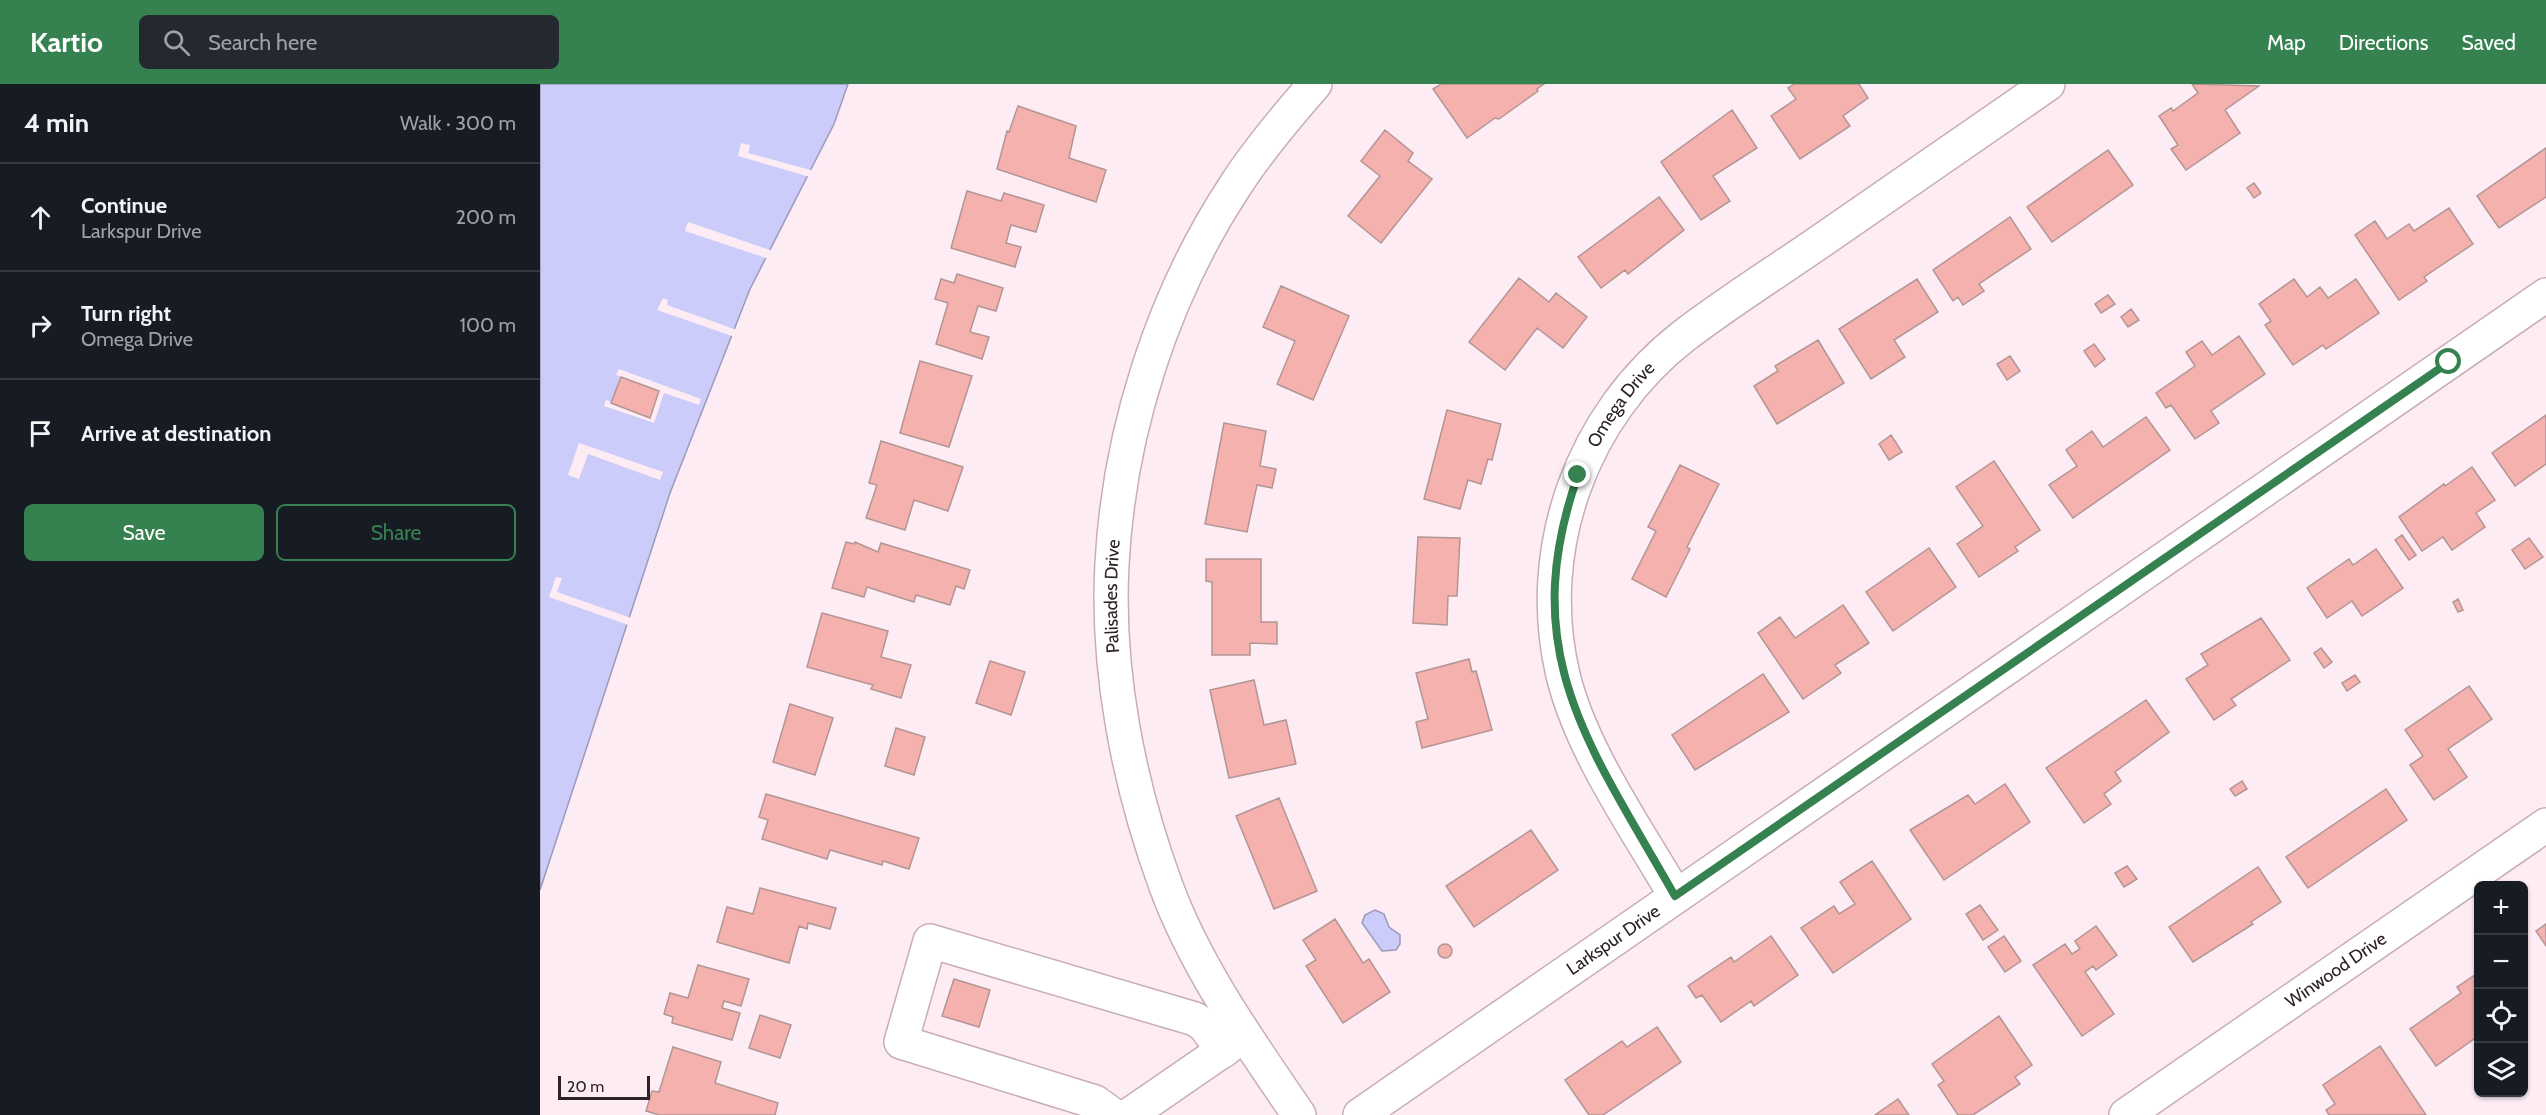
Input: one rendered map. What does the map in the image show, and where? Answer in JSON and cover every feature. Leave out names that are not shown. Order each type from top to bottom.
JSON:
[{"type":"street","name":"Palisades Drive","points":[[1299,1115],[1234,1043],[1166,887],[1134,774],[1122,713],[1112,610],[1112,563],[1133,420],[1157,340],[1188,270],[1234,187],[1284,120],[1315,84]]},
{"type":"street","name":"Omega Drive","points":[[1675,896],[1586,740],[1573,709],[1557,643],[1554,608],[1559,540],[1567,507],[1592,444],[1631,387],[1684,336],[2048,84]]},
{"type":"street","name":"Larkspur Drive","points":[[1360,1115],[2546,295]]},
{"type":"street","name":"Winwood Drive","points":[[2126,1115],[2546,825]]},
{"type":"street","points":[[1113,1115],[1095,1102],[901,1042],[930,941],[1195,1019],[1234,1043],[1129,1115]]},
{"type":"water","points":[[540,84],[848,84],[834,124],[750,289],[670,493],[540,890]]},
{"type":"water","points":[[1375,910],[1384,914],[1389,927],[1400,935],[1400,944],[1396,950],[1382,951],[1362,923],[1365,915]]},
{"type":"pier","points":[[741,143],[750,145],[748,153],[814,171],[810,177],[738,156]]},
{"type":"pier","points":[[688,222],[773,251],[769,259],[685,231]]},
{"type":"pier","points":[[663,298],[668,300],[667,305],[737,330],[735,337],[657,310]]},
{"type":"pier","points":[[619,369],[701,399],[699,405],[664,393],[654,423],[604,406],[606,400],[650,418],[621,377],[616,375]]},
{"type":"pier","points":[[579,443],[663,472],[660,480],[588,454],[579,479],[568,475]]},
{"type":"pier","points":[[556,577],[562,578],[557,592],[631,618],[628,625],[549,597]]},
{"type":"building","points":[[1441,84],[1544,84],[1537,89],[1538,91],[1499,119],[1495,118],[1467,138],[1433,89]]},
{"type":"building","points":[[1794,84],[1859,84],[1868,98],[1843,116],[1850,126],[1800,159],[1771,116],[1796,99],[1788,88]]},
{"type":"building","points":[[2192,84],[2259,86],[2225,110],[2240,133],[2186,170],[2171,149],[2178,145],[2159,116],[2171,108],[2173,111],[2198,93]]},
{"type":"building","points":[[1018,106],[1076,126],[1069,158],[1106,170],[1096,202],[997,169],[1007,131],[1009,132]]},
{"type":"building","points":[[1732,110],[1757,148],[1713,176],[1730,201],[1701,220],[1661,162]]},
{"type":"building","points":[[1385,130],[1413,153],[1408,161],[1432,179],[1381,243],[1348,216],[1380,176],[1361,161]]},
{"type":"building","points":[[2546,148],[2546,197],[2499,228],[2477,196]]},
{"type":"building","points":[[2108,150],[2133,185],[2052,242],[2027,207]]},
{"type":"building","points":[[2254,183],[2261,193],[2254,198],[2247,188]]},
{"type":"building","points":[[967,191],[1001,201],[1004,193],[1044,205],[1036,232],[1011,225],[1006,243],[1021,247],[1015,267],[951,248]]},
{"type":"building","points":[[1659,197],[1684,230],[1628,274],[1625,270],[1601,288],[1578,257]]},
{"type":"building","points":[[2449,208],[2473,244],[2424,277],[2427,281],[2399,300],[2355,235],[2375,221],[2387,239],[2409,224],[2414,231]]},
{"type":"building","points":[[2010,217],[2031,249],[1979,284],[1984,291],[1963,305],[1958,297],[1953,301],[1933,270]]},
{"type":"building","points":[[957,274],[1003,288],[996,311],[978,306],[970,332],[989,337],[982,359],[936,344],[948,303],[935,299],[941,279],[954,283]]},
{"type":"building","points":[[1519,278],[1549,302],[1556,293],[1587,317],[1563,348],[1537,328],[1505,370],[1469,342]]},
{"type":"building","points":[[1917,279],[1938,312],[1894,340],[1905,357],[1871,379],[1839,329]]},
{"type":"building","points":[[2294,279],[2307,297],[2320,287],[2328,298],[2356,279],[2379,313],[2326,349],[2323,345],[2293,365],[2265,325],[2271,321],[2259,304]]},
{"type":"building","points":[[1281,286],[1349,316],[1313,400],[1277,384],[1295,341],[1263,327]]},
{"type":"building","points":[[2108,295],[2115,304],[2101,313],[2095,304]]},
{"type":"building","points":[[2131,309],[2139,320],[2128,327],[2121,317]]},
{"type":"building","points":[[2239,336],[2265,374],[2211,411],[2219,423],[2195,439],[2171,405],[2166,408],[2156,393],[2195,366],[2186,352],[2202,341],[2212,355]]},
{"type":"building","points":[[1818,340],[1844,383],[1777,424],[1754,386],[1778,371],[1775,366]]},
{"type":"building","points":[[2094,344],[2105,359],[2095,367],[2084,351]]},
{"type":"building","points":[[2010,356],[2020,371],[2007,380],[1997,364]]},
{"type":"building","points":[[920,361],[972,376],[949,447],[900,433]]},
{"type":"building","points":[[621,377],[659,391],[650,418],[611,403]]},
{"type":"building","points":[[1447,410],[1501,424],[1492,460],[1488,459],[1481,484],[1468,480],[1460,509],[1424,499]]},
{"type":"building","points":[[2546,415],[2546,464],[2515,486],[2492,453]]},
{"type":"building","points":[[2146,417],[2170,450],[2073,518],[2049,485],[2077,466],[2066,450],[2092,431],[2103,447]]},
{"type":"building","points":[[1224,423],[1266,431],[1260,466],[1276,469],[1272,488],[1257,485],[1247,532],[1205,524]]},
{"type":"building","points":[[1891,435],[1902,452],[1889,460],[1879,444]]},
{"type":"building","points":[[881,441],[963,467],[948,511],[914,500],[905,530],[866,518],[877,485],[869,483]]},
{"type":"building","points":[[1994,461],[2040,530],[2015,547],[2018,551],[1979,577],[1957,544],[1983,526],[1956,487]]},
{"type":"building","points":[[1680,465],[1719,484],[1687,547],[1690,549],[1666,597],[1632,579],[1656,531],[1648,527]]},
{"type":"building","points":[[2472,467],[2495,500],[2476,513],[2485,527],[2452,550],[2443,537],[2422,551],[2399,517]]},
{"type":"building","points":[[2402,535],[2416,555],[2409,560],[2395,540]]},
{"type":"building","points":[[1418,537],[1460,538],[1457,596],[1448,596],[1447,625],[1413,623]]},
{"type":"building","points":[[2529,538],[2543,557],[2525,569],[2512,550]]},
{"type":"building","points":[[846,542],[854,544],[855,542],[878,552],[881,543],[970,570],[964,589],[956,586],[950,605],[916,595],[914,602],[867,587],[864,597],[832,588]]},
{"type":"building","points":[[1929,548],[1956,587],[1893,631],[1866,592]]},
{"type":"building","points":[[2376,549],[2403,588],[2362,616],[2352,601],[2327,618],[2307,588],[2349,559],[2353,565]]},
{"type":"building","points":[[1206,559],[1261,559],[1261,622],[1277,622],[1277,644],[1250,643],[1250,655],[1212,655],[1212,582],[1206,581]]},
{"type":"building","points":[[2458,599],[2463,610],[2458,612],[2453,602]]},
{"type":"building","points":[[1843,605],[1869,643],[1835,665],[1841,673],[1803,699],[1758,633],[1780,617],[1795,638]]},
{"type":"building","points":[[822,613],[888,631],[881,657],[911,665],[901,698],[871,689],[873,685],[807,667]]},
{"type":"building","points":[[2261,618],[2290,660],[2231,699],[2236,705],[2214,720],[2186,679],[2208,665],[2201,654]]},
{"type":"building","points":[[2321,648],[2332,662],[2324,668],[2314,653]]},
{"type":"building","points":[[1469,659],[1472,672],[1476,671],[1492,730],[1422,748],[1416,722],[1428,719],[1416,673]]},
{"type":"building","points":[[990,661],[1025,672],[1011,715],[976,703]]},
{"type":"building","points":[[1763,674],[1789,712],[1695,770],[1672,735]]},
{"type":"building","points":[[2355,675],[2360,682],[2347,691],[2342,683]]},
{"type":"building","points":[[1254,680],[1264,725],[1286,720],[1296,764],[1229,778],[1210,690]]},
{"type":"building","points":[[2469,686],[2492,719],[2448,749],[2467,777],[2434,800],[2410,765],[2423,756],[2405,730]]},
{"type":"building","points":[[2146,700],[2169,732],[2115,772],[2121,781],[2104,794],[2111,804],[2084,823],[2046,768]]},
{"type":"building","points":[[790,704],[833,718],[815,775],[773,762]]},
{"type":"building","points":[[896,728],[925,737],[914,775],[885,766]]},
{"type":"building","points":[[2242,781],[2247,789],[2235,796],[2230,789]]},
{"type":"building","points":[[2005,784],[2030,822],[1944,880],[1910,830],[1968,795],[1975,804]]},
{"type":"building","points":[[2386,789],[2407,820],[2308,888],[2286,857]]},
{"type":"building","points":[[766,794],[919,838],[909,869],[883,861],[882,865],[830,850],[827,859],[762,839],[768,820],[759,817]]},
{"type":"building","points":[[1279,798],[1317,891],[1274,909],[1236,816]]},
{"type":"building","points":[[1531,830],[1558,870],[1474,927],[1446,886]]},
{"type":"building","points":[[1872,861],[1911,919],[1833,973],[1801,928],[1834,906],[1839,914],[1855,904],[1840,882]]},
{"type":"building","points":[[2127,866],[2137,879],[2124,887],[2115,873]]},
{"type":"building","points":[[2258,867],[2281,902],[2251,922],[2253,924],[2193,962],[2169,927]]},
{"type":"building","points":[[760,888],[836,908],[830,929],[808,923],[807,929],[799,926],[789,963],[717,942],[727,907],[753,914]]},
{"type":"building","points":[[1980,905],[1998,930],[1983,940],[1966,914]]},
{"type":"building","points":[[1335,919],[1363,963],[1369,959],[1390,992],[1343,1023],[1306,966],[1316,960],[1303,940]]},
{"type":"building","points":[[2546,924],[2546,946],[2536,931]]},
{"type":"building","points":[[2096,926],[2117,955],[2096,970],[2093,966],[2085,972],[2114,1014],[2082,1036],[2033,965],[2065,944],[2072,954],[2080,949],[2075,941]]},
{"type":"building","points":[[1771,936],[1798,975],[1754,1006],[1751,1001],[1721,1022],[1702,995],[1696,998],[1688,986],[1731,957],[1734,962]]},
{"type":"building","points":[[2004,936],[2021,961],[2005,972],[1988,947]]},
{"type":"building","points":[[1442,944],[1448,944],[1452,951],[1448,958],[1442,958],[1438,954],[1438,948]]},
{"type":"building","points":[[698,965],[749,979],[741,1006],[724,1001],[722,1008],[740,1013],[732,1040],[672,1023],[673,1017],[664,1014],[670,993],[688,998]]},
{"type":"building","points":[[2474,976],[2474,1039],[2436,1066],[2410,1029],[2461,993],[2457,987]]},
{"type":"building","points":[[954,979],[990,990],[979,1027],[942,1016]]},
{"type":"building","points":[[760,1015],[791,1025],[780,1058],[749,1048]]},
{"type":"building","points":[[1999,1016],[2032,1065],[2015,1077],[2020,1084],[1973,1115],[1958,1115],[1938,1085],[1944,1081],[1932,1064]]},
{"type":"building","points":[[1657,1027],[1681,1062],[1603,1115],[1589,1115],[1565,1080],[1622,1041],[1627,1047]]},
{"type":"building","points":[[2380,1046],[2426,1115],[2329,1115],[2326,1110],[2335,1104],[2323,1085]]},
{"type":"building","points":[[673,1047],[721,1062],[715,1083],[778,1103],[775,1115],[659,1115],[646,1111],[652,1091],[659,1092]]},
{"type":"building","points":[[1898,1099],[1909,1115],[1875,1115]]},
{"type":"route","points":[[1578,475],[1559,540],[1555,574],[1555,626],[1563,676],[1586,740],[1675,896],[2449,362]]}]
